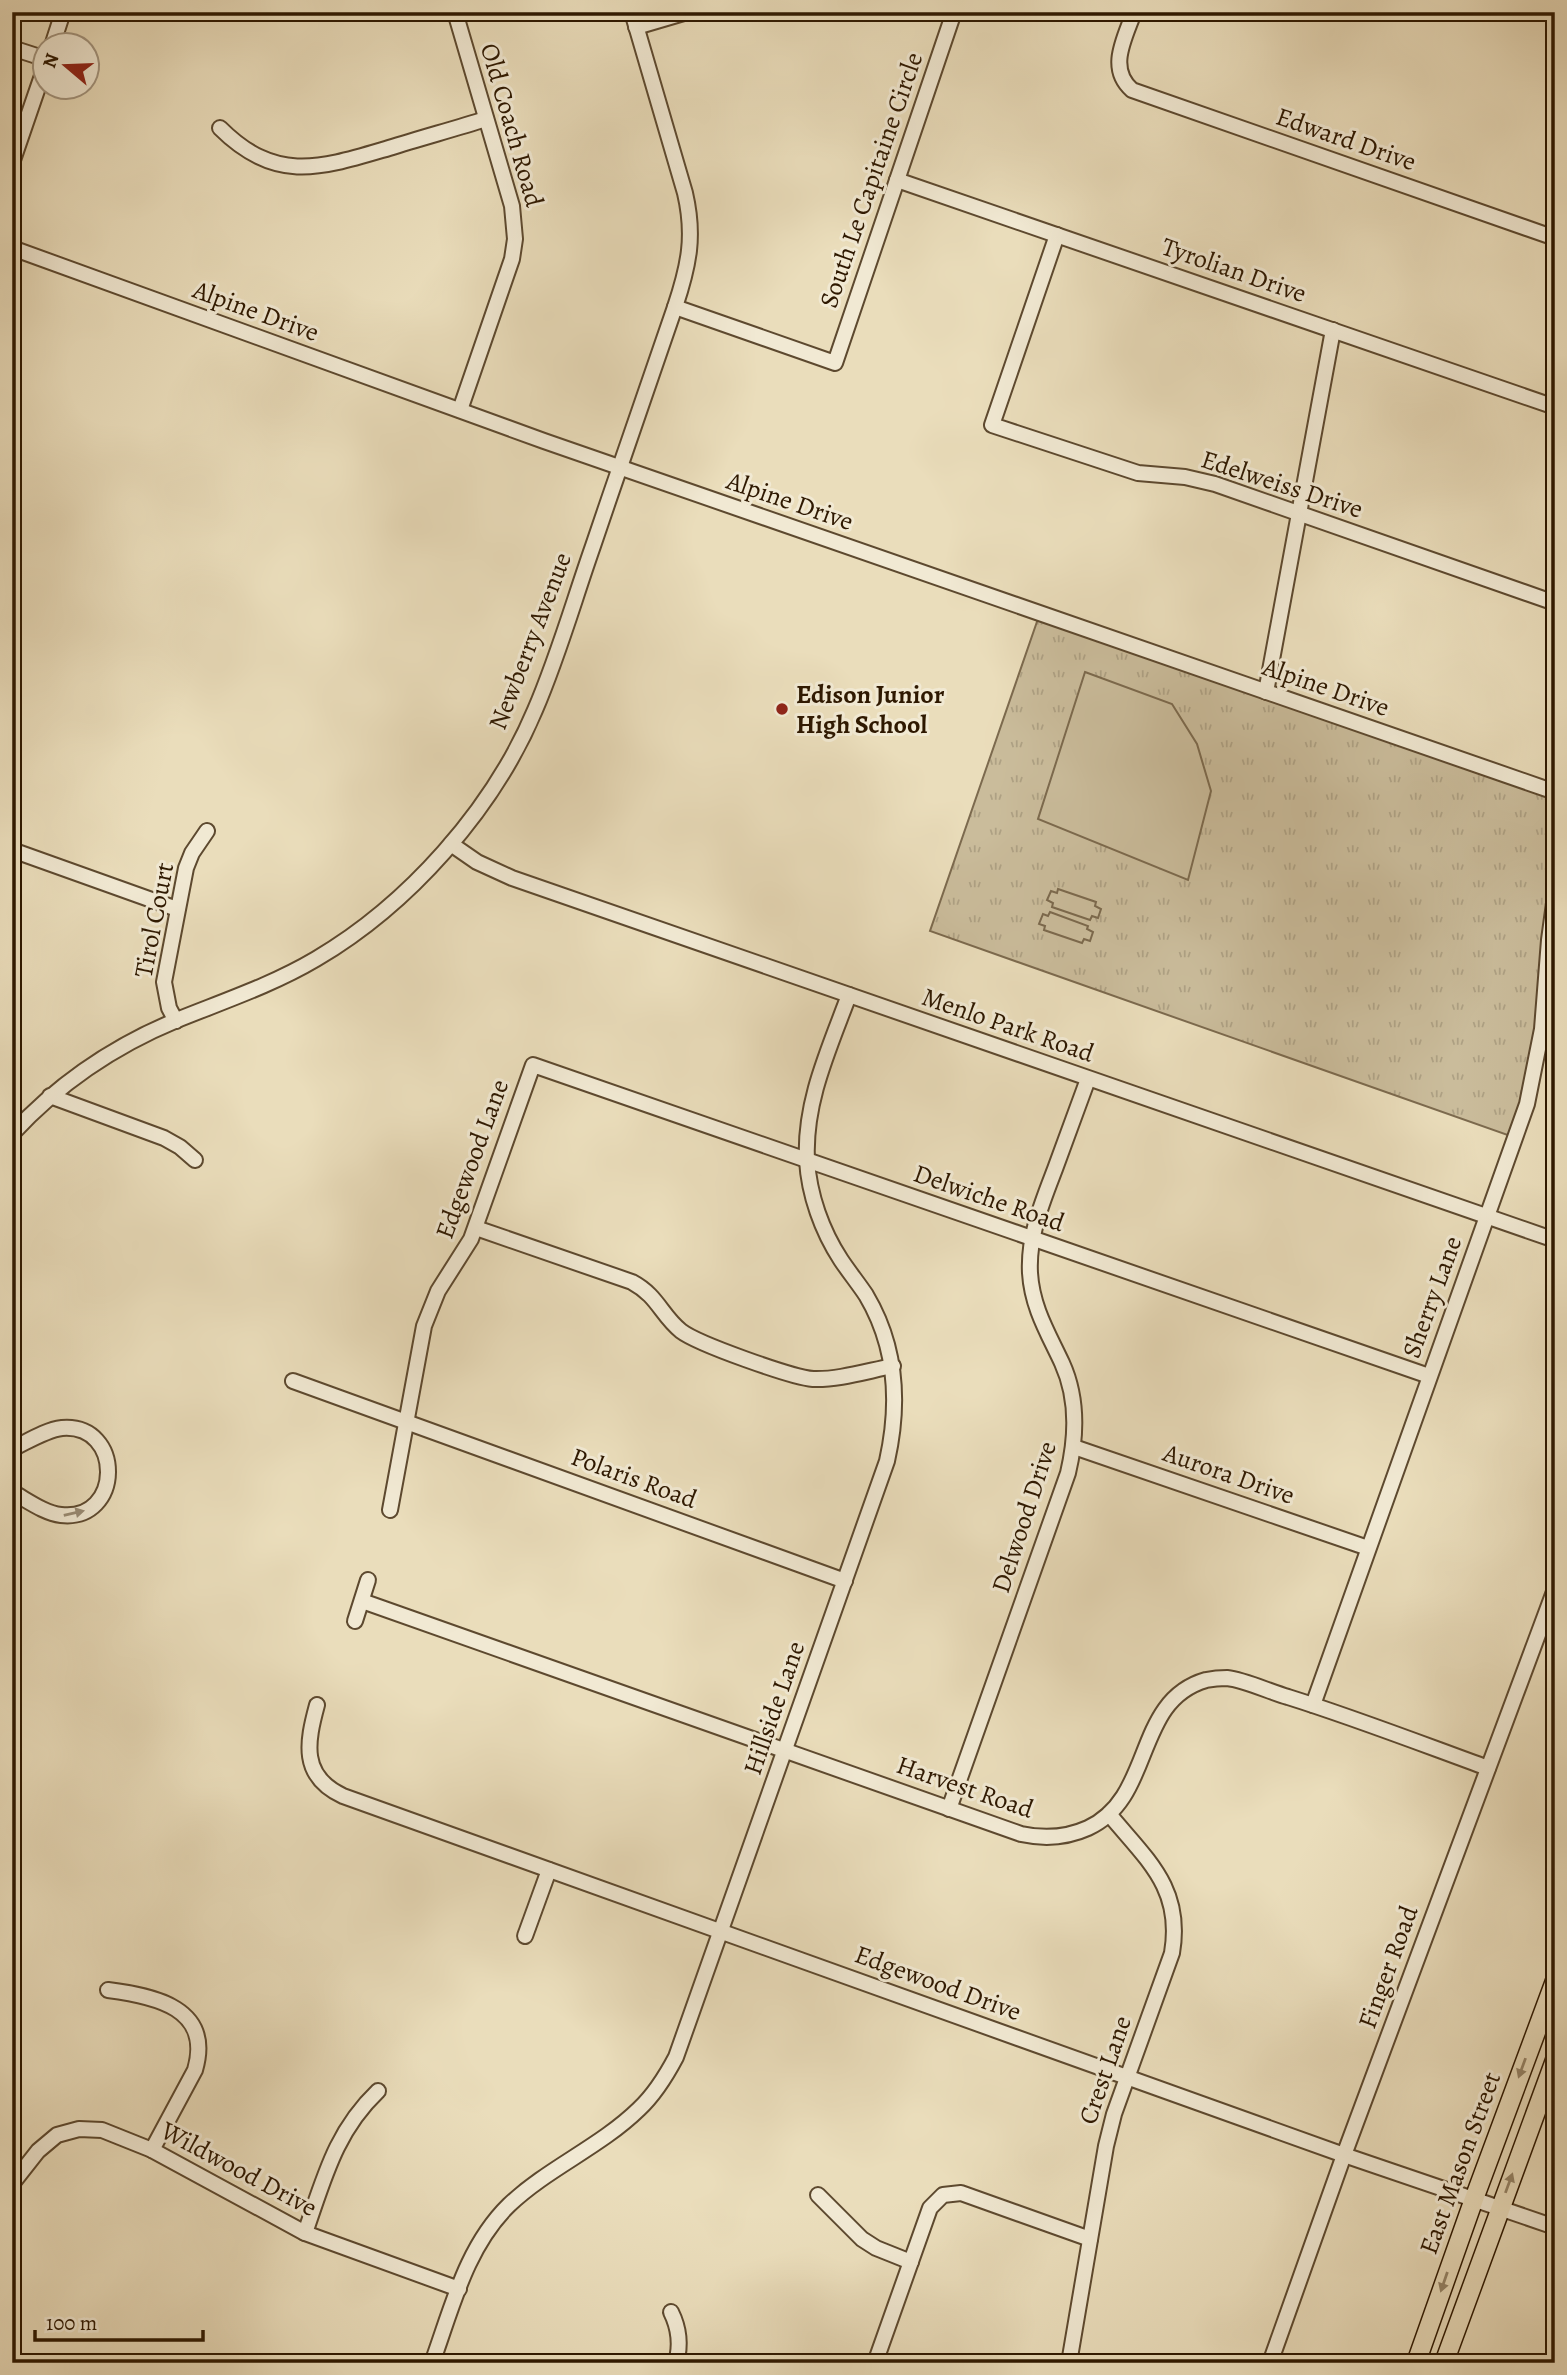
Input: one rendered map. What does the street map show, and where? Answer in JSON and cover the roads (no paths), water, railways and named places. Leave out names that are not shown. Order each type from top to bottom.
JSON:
[{"type":"main road","name":"East Mason Street","points":[[1416,2363],[1555,1982]]},
{"type":"main road","name":"East Mason Street","points":[[1444,2363],[1555,2060]]},
{"type":"street","points":[[57,32],[63,12]]},
{"type":"street","name":"Old Coach Road","points":[[455,12],[512,206],[515,239],[512,259],[460,410]]},
{"type":"street","name":"Newberry Avenue","points":[[12,1134],[50,1096],[104,1057],[176,1021],[250,993],[316,959],[378,916],[415,883],[451,844],[496,783],[535,711],[687,271],[691,248],[689,211],[632,12]]},
{"type":"street","points":[[636,27],[687,12]]},
{"type":"street","name":"South Le Capitaine Circle","points":[[675,307],[835,363],[954,12]]},
{"type":"street","name":"Edward Drive","points":[[1134,12],[1118,62],[1118,70],[1124,83],[1135,92],[1555,238]]},
{"type":"street","points":[[12,48],[32,56]]},
{"type":"street","points":[[12,163],[32,102]]},
{"type":"street","points":[[220,128],[243,148],[258,156],[280,164],[304,167],[338,163],[486,119]]},
{"type":"street","name":"Tyrolian Drive","points":[[897,180],[1555,407]]},
{"type":"street","name":"Edelweiss Drive","points":[[1057,235],[992,425],[1138,473],[1201,480],[1555,603]]},
{"type":"street","name":"Alpine Drive","points":[[12,248],[620,467],[1555,792]]},
{"type":"street","points":[[1266,692],[1333,330]]},
{"type":"street","name":"Tirol Court","points":[[176,1021],[169,1008],[164,982],[186,868],[192,853],[207,831]]},
{"type":"street","name":"Menlo Park Road","points":[[451,844],[477,862],[512,878],[1555,1241]]},
{"type":"street","points":[[12,850],[177,909]]},
{"type":"street","name":"Sherry Lane","points":[[1312,1705],[1518,1132],[1536,1067],[1542,1030],[1555,896]]},
{"type":"street","name":"Hillside Lane","points":[[432,2363],[469,2262],[482,2239],[509,2205],[624,2122],[655,2092],[676,2057],[887,1461],[893,1436],[895,1390],[892,1366],[877,1317],[821,1223],[811,1190],[807,1160],[807,1135],[813,1097],[849,995]]},
{"type":"street","name":"Delwiche Road","points":[[533,1065],[1429,1376]]},
{"type":"street","name":"Edgewood Lane","points":[[390,1510],[424,1326],[438,1291],[461,1258],[476,1228],[533,1065]]},
{"type":"street","name":"Delwood Drive","points":[[949,1809],[1068,1473],[1074,1447],[1076,1421],[1069,1381],[1044,1330],[1032,1292],[1030,1273],[1032,1239],[1038,1215],[1088,1079]]},
{"type":"street","points":[[50,1096],[164,1138],[195,1160]]},
{"type":"street","points":[[476,1228],[632,1282],[652,1296],[671,1322],[689,1336],[800,1377],[824,1379],[892,1366]]},
{"type":"street","name":"Polaris Road","points":[[293,1381],[845,1581]]},
{"type":"street","points":[[12,1449],[52,1430],[76,1429],[95,1439],[102,1448],[109,1471],[106,1489],[99,1499],[90,1508],[71,1515],[53,1514],[12,1492]]},
{"type":"street","name":"Aurora Drive","points":[[1074,1447],[1368,1548]]},
{"type":"street","points":[[355,1621],[368,1580]]},
{"type":"street","name":"Finger Road","points":[[1270,2363],[1344,2155],[1555,1589]]},
{"type":"street","name":"Harvest Road","points":[[362,1601],[949,1809],[1021,1834],[1042,1838],[1063,1837],[1079,1832],[1109,1814],[1130,1788],[1156,1723],[1165,1708],[1184,1692],[1206,1681],[1227,1678],[1489,1768]]},
{"type":"street","name":"Edgewood Drive","points":[[317,1705],[308,1748],[314,1770],[327,1787],[343,1796],[1344,2155],[1555,2227]]},
{"type":"street","name":"Crest Lane","points":[[1069,2363],[1106,2146],[1126,2077],[1172,1953],[1175,1922],[1169,1893],[1159,1875],[1109,1814]]},
{"type":"street","points":[[526,1936],[549,1870]]},
{"type":"street","points":[[108,1990],[145,1994],[171,2005],[188,2019],[197,2039],[198,2059],[195,2070],[152,2150]]},
{"type":"street","points":[[305,2233],[341,2137],[357,2113],[378,2091]]},
{"type":"street","name":"Wildwood Drive","points":[[12,2183],[38,2151],[57,2135],[79,2129],[102,2130],[152,2150],[305,2233],[458,2289]]},
{"type":"street","points":[[875,2363],[930,2208],[939,2197],[953,2192],[961,2193],[1090,2239]]},
{"type":"street","points":[[818,2195],[862,2239],[876,2248],[911,2262]]},
{"type":"street","points":[[671,2312],[678,2332],[676,2363]]},
{"type":"place","name":"Edison Junior High School","points":[[782,709]]}]
